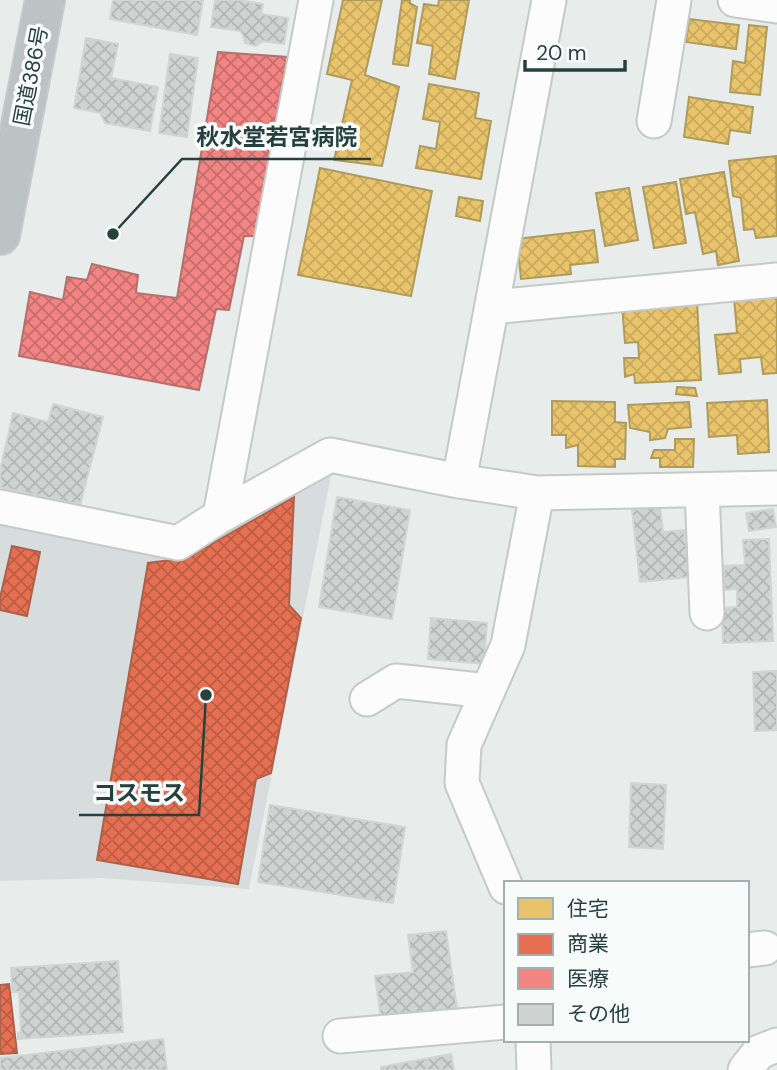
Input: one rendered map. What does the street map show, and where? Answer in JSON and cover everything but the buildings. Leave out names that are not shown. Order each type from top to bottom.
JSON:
[{"type":"highway","name":"国道386号","points":[[0,235],[45,0]]},
{"type":"street","points":[[220,516],[316,0]]},
{"type":"street","points":[[459,481],[549,0]]},
{"type":"street","points":[[654,121],[674,0]]},
{"type":"street","points":[[735,0],[777,6]]},
{"type":"street","points":[[492,307],[777,280]]},
{"type":"street","points":[[0,507],[178,543],[220,516],[330,455],[459,481],[537,493],[777,488]]},
{"type":"street","points":[[702,490],[707,613]]},
{"type":"street","points":[[504,882],[462,783],[464,745],[508,645],[537,493]]},
{"type":"street","points":[[367,699],[396,681],[488,691]]},
{"type":"street","points":[[340,1036],[504,1022]]},
{"type":"street","points":[[533,1042],[534,1070]]},
{"type":"street","points":[[745,1070],[759,1052],[777,1045]]},
{"type":"shaded area","points":[[333,466],[249,889],[102,878],[0,881],[0,516],[181,549]]},
{"type":"place","name":"秋水堂若宮病院","points":[[113,234]]},
{"type":"place","name":"コスモス","points":[[206,695]]}]
